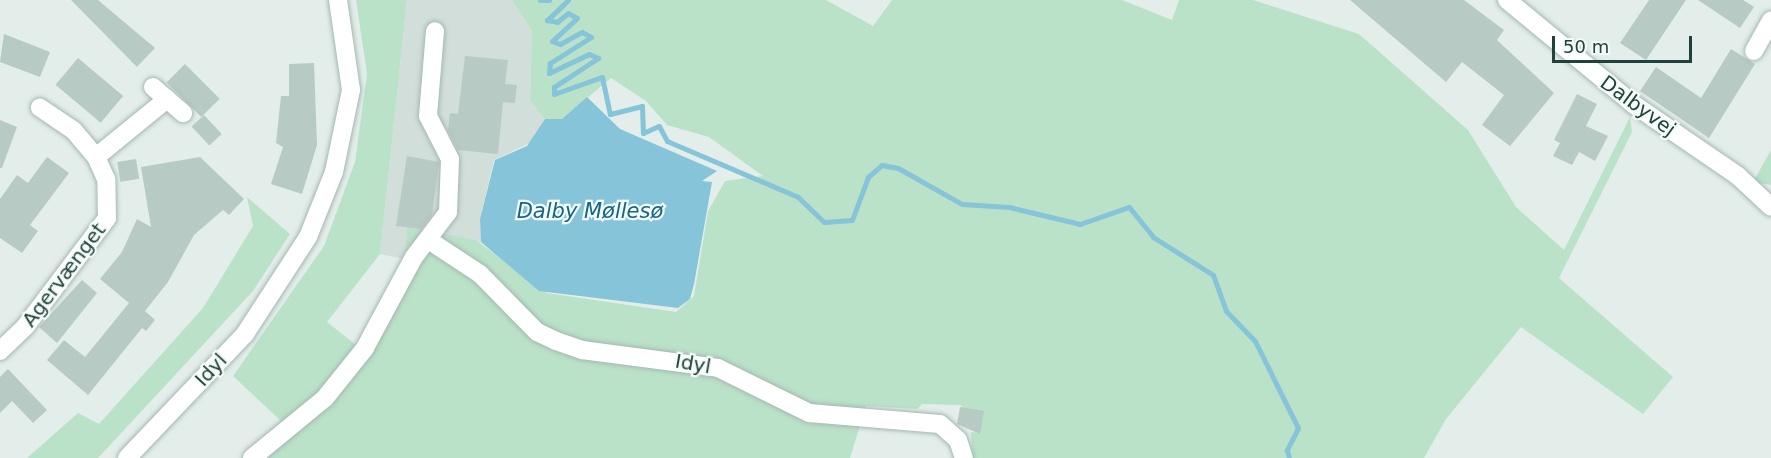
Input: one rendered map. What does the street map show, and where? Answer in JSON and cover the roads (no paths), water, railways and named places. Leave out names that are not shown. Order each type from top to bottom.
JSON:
[{"type":"street","name":"Idyl","points":[[127,458],[245,334],[308,237],[334,172],[351,90],[338,0]]},
{"type":"street","name":"Dalbyvej","points":[[1507,0],[1633,104],[1738,176],[1771,207]]},
{"type":"street","points":[[1755,51],[1771,20]]},
{"type":"street","points":[[252,458],[325,398],[365,348],[414,257],[430,241],[448,212],[451,185],[450,159],[428,116],[435,31]]},
{"type":"street","points":[[153,87],[183,114]]},
{"type":"street","points":[[96,157],[167,99]]},
{"type":"street","name":"Agervænget","points":[[0,351],[25,327],[107,218],[106,179],[96,157],[73,130],[40,108]]},
{"type":"street","name":"Idyl","points":[[430,241],[480,274],[537,332],[555,340],[593,352],[718,368],[788,408],[809,413],[940,424],[958,440],[964,458]]},
{"type":"water","name":"Dalby Møllesø","points":[[587,97],[620,129],[717,171],[702,181],[712,182],[694,284],[690,299],[678,308],[539,291],[481,242],[480,219],[495,160],[527,146],[545,119],[562,119]]},
{"type":"waterway","points":[[540,0],[549,0]]},
{"type":"waterway","points":[[568,0],[547,20],[557,22],[568,13],[577,18],[552,41],[560,44],[582,32],[591,37],[550,63],[549,73],[589,54],[598,58],[554,87],[554,94],[602,77],[610,114],[642,106],[643,133],[659,126],[667,141],[798,197],[824,222],[852,220],[868,177],[882,165],[898,168],[962,204],[1009,207],[1080,224],[1129,207],[1153,237],[1213,275],[1226,311],[1255,341],[1298,428],[1287,450],[1289,458]]}]
